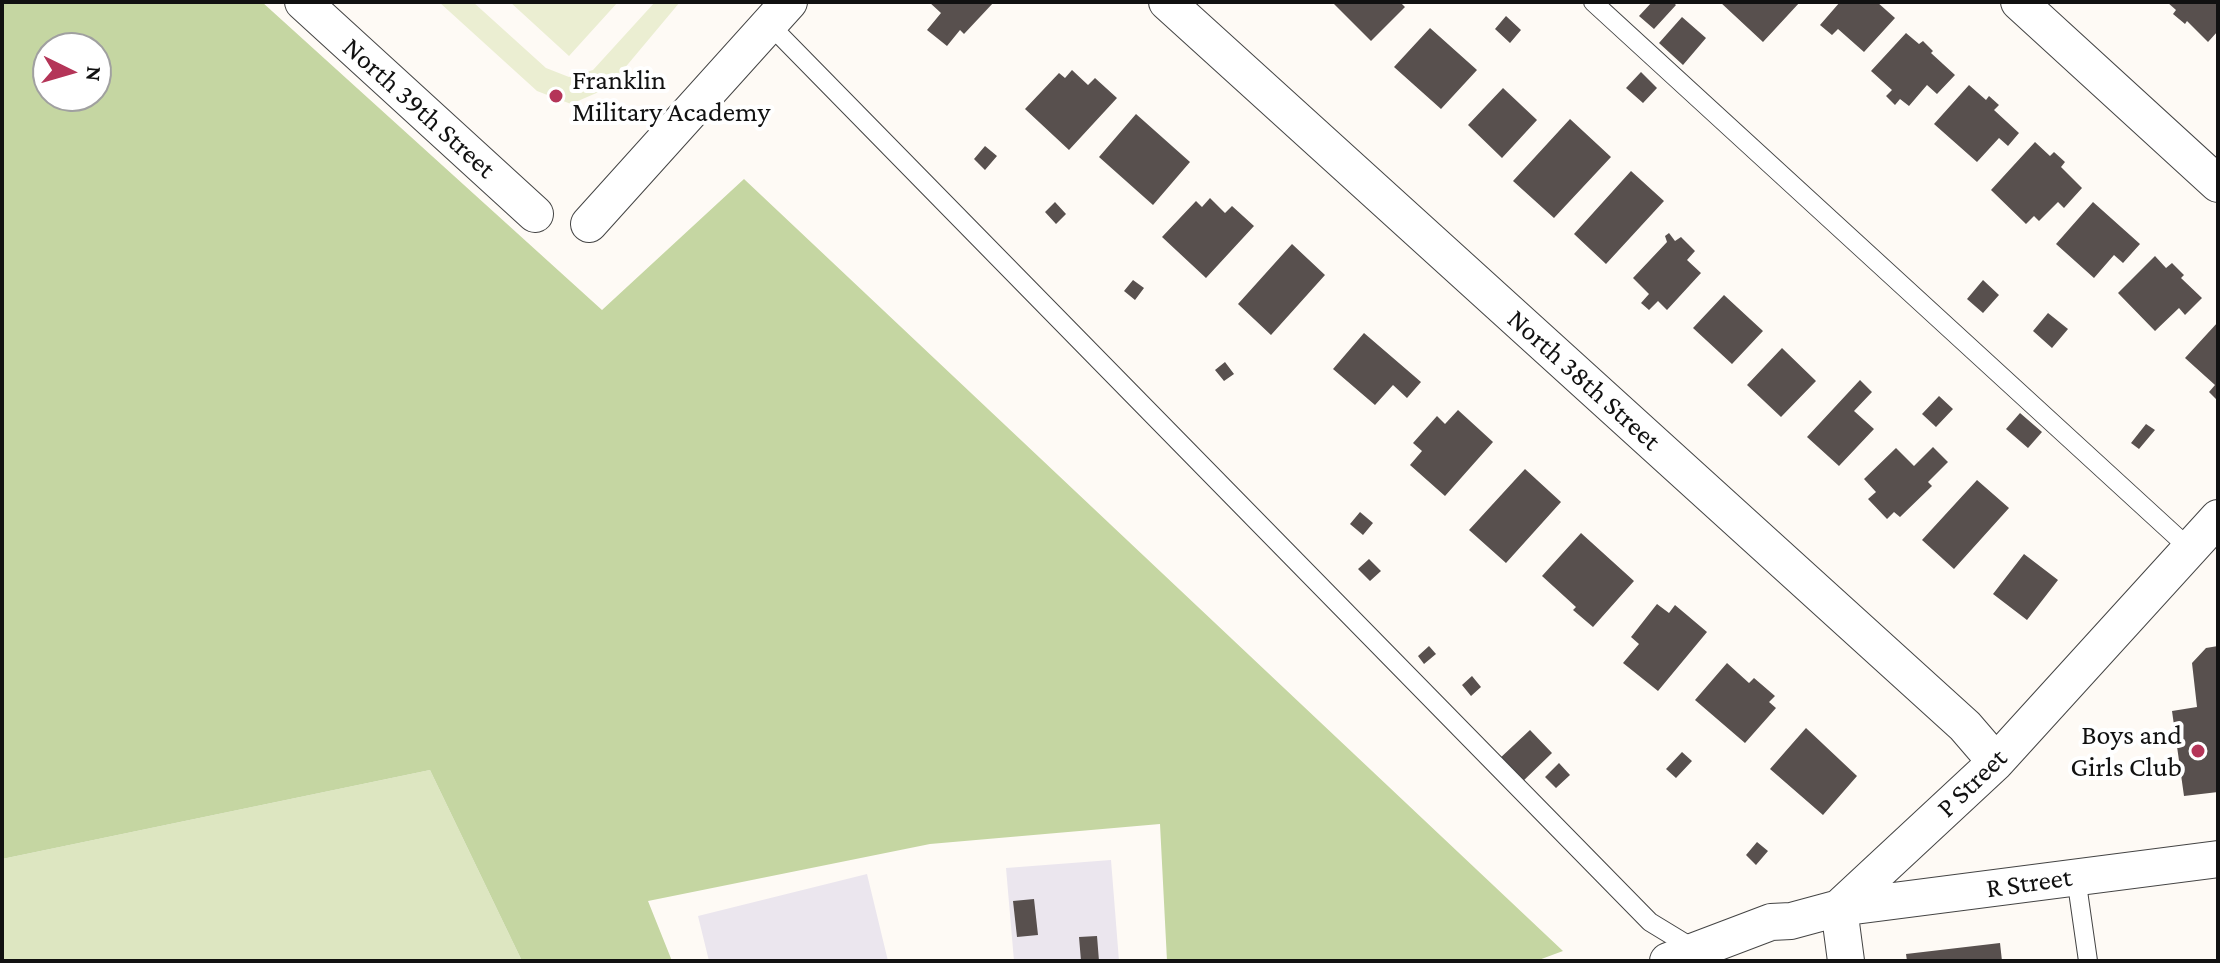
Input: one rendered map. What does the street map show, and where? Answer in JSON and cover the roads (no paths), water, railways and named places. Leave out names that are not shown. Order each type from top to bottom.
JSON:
[{"type":"street","name":"North 39th Street","points":[[303,2],[535,214]]},
{"type":"street","name":"North 38th Street","points":[[1167,2],[1965,726],[1996,762]]},
{"type":"street","points":[[2019,2],[2218,184]]},
{"type":"street","points":[[589,224],[779,13]]},
{"type":"street","name":"P Street","points":[[1682,955],[1771,922],[1791,921],[1839,908],[1996,762],[2218,518]]},
{"type":"street","name":"R Street","points":[[1839,908],[2218,859]]},
{"type":"street","points":[[1839,908],[1846,961]]},
{"type":"lane","points":[[1593,2],[2190,549]]},
{"type":"lane","points":[[779,13],[1682,955]]},
{"type":"lane","points":[[2076,877],[2088,961]]},
{"type":"place","name":"Franklin Military Academy","points":[[556,96]]},
{"type":"place","name":"Boys and Girls Club","points":[[2198,751]]}]
